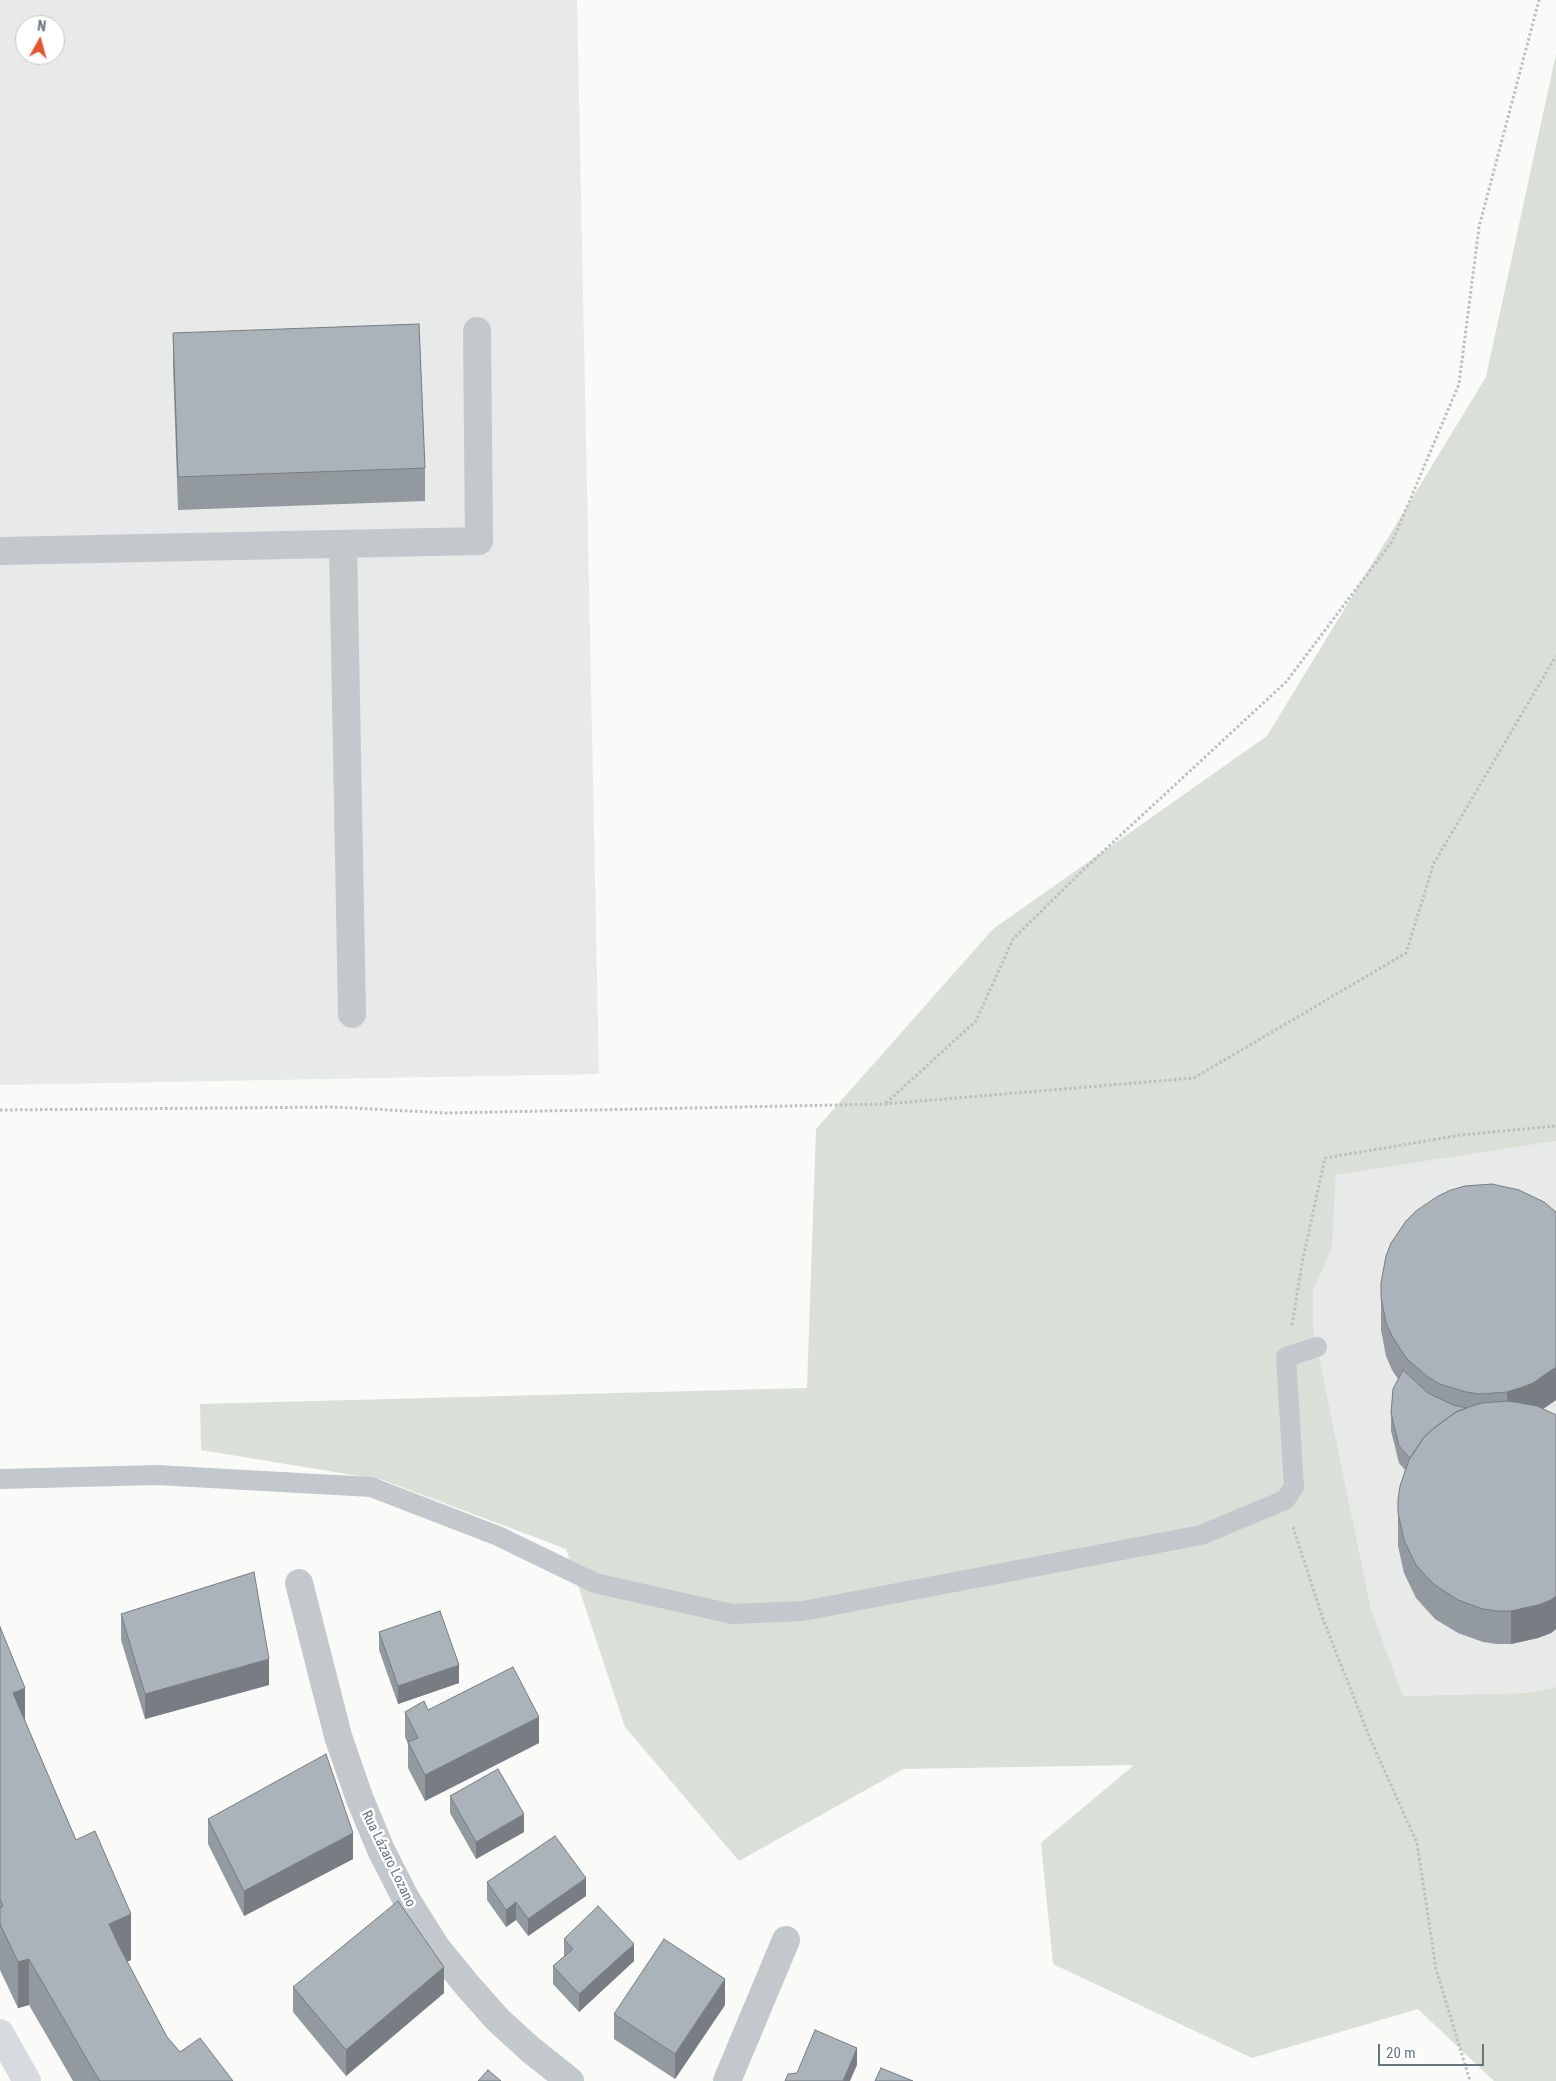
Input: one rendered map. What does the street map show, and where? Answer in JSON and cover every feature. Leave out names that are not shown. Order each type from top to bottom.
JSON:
[{"type":"main road","points":[[0,2033],[26,2081]]},
{"type":"street","points":[[0,551],[479,541],[477,332]]},
{"type":"street","points":[[343,544],[352,1014]]},
{"type":"street","name":"Rua Lázaro Lozano","points":[[299,1584],[338,1736],[359,1797],[381,1850],[406,1899],[436,1947],[467,1986],[531,2050],[570,2081]]},
{"type":"street","points":[[727,2081],[786,1940]]},
{"type":"lane","points":[[0,1480],[156,1475],[371,1487],[498,1536],[595,1583],[732,1614],[803,1611],[1201,1535],[1285,1500],[1294,1487],[1286,1357],[1317,1347]]},
{"type":"path","points":[[885,1104],[976,1021],[1013,939],[1082,871],[1286,682],[1393,540],[1459,384],[1479,227],[1539,0]]},
{"type":"path","points":[[0,1110],[334,1107],[446,1113],[885,1104],[1194,1078],[1406,953],[1434,864],[1556,656]]},
{"type":"path","points":[[1286,1357],[1302,1263],[1324,1158],[1461,1135],[1556,1126]]},
{"type":"path","points":[[1285,1500],[1323,1619],[1369,1736],[1417,1843],[1436,1969],[1470,2081]]},
{"type":"shaded area","points":[[0,0],[577,0],[599,1074],[0,1085]]},
{"type":"shaded area","points":[[1556,54],[1556,1141],[1336,1175],[1332,1249],[1313,1290],[1313,1327],[1371,1609],[1403,1696],[1525,1693],[1556,1687],[1556,2081],[1494,2081],[1418,2009],[1252,2058],[1053,1964],[1041,1843],[1134,1765],[903,1769],[739,1861],[625,1727],[566,1549],[383,1480],[201,1450],[200,1404],[807,1388],[816,1129],[993,929],[1267,736],[1486,377]]},
{"type":"shaded area","points":[[1556,1141],[1556,1687],[1525,1693],[1403,1696],[1371,1609],[1313,1327],[1313,1290],[1332,1249],[1336,1175]]},
{"type":"building","points":[[419,324],[425,468],[178,477],[173,333]]},
{"type":"building","points":[[1492,1184],[1519,1190],[1544,1202],[1556,1212],[1556,1367],[1533,1383],[1520,1388],[1507,1392],[1480,1394],[1440,1384],[1428,1377],[1407,1359],[1386,1323],[1381,1297],[1381,1283],[1386,1256],[1391,1243],[1406,1221],[1416,1211],[1438,1196],[1451,1190],[1465,1186]]},
{"type":"building","points":[[1403,1370],[1428,1393],[1453,1405],[1467,1408],[1456,1412],[1434,1428],[1424,1437],[1410,1458],[1399,1446],[1391,1413],[1393,1389]]},
{"type":"building","points":[[1509,1401],[1537,1406],[1556,1415],[1556,1596],[1538,1605],[1511,1611],[1497,1611],[1483,1609],[1458,1600],[1435,1585],[1416,1565],[1404,1540],[1398,1513],[1398,1500],[1400,1486],[1409,1460],[1424,1437],[1434,1428],[1456,1412],[1469,1407],[1482,1403]]},
{"type":"building","points":[[254,1572],[269,1659],[145,1694],[121,1614]]},
{"type":"building","points":[[440,1611],[459,1665],[398,1686],[379,1632]]},
{"type":"building","points":[[0,1627],[25,1688],[13,1693],[76,1840],[95,1831],[131,1914],[109,1924],[119,1946],[167,2037],[180,2052],[200,2038],[233,2081],[100,2081],[29,1959],[18,1962],[0,1924],[0,1908],[3,1906],[0,1899]]},
{"type":"building","points":[[513,1667],[539,1717],[425,1775],[408,1742],[418,1738],[405,1712],[424,1701],[428,1710]]},
{"type":"building","points":[[326,1754],[353,1833],[244,1891],[208,1819]]},
{"type":"building","points":[[498,1769],[524,1814],[476,1842],[450,1796]]},
{"type":"building","points":[[555,1836],[586,1878],[528,1919],[516,1902],[506,1910],[487,1882]]},
{"type":"building","points":[[398,1901],[444,1967],[346,2050],[293,1987]]},
{"type":"building","points":[[598,1906],[634,1944],[579,1994],[553,1966],[573,1949],[564,1939]]},
{"type":"building","points":[[664,1939],[725,1979],[675,2054],[614,2014]]},
{"type":"building","points":[[815,2030],[857,2048],[843,2081],[785,2081],[788,2074],[797,2073]]},
{"type":"building","points":[[881,2068],[913,2081],[875,2081]]},
{"type":"building","points":[[488,2070],[501,2081],[478,2081]]}]
